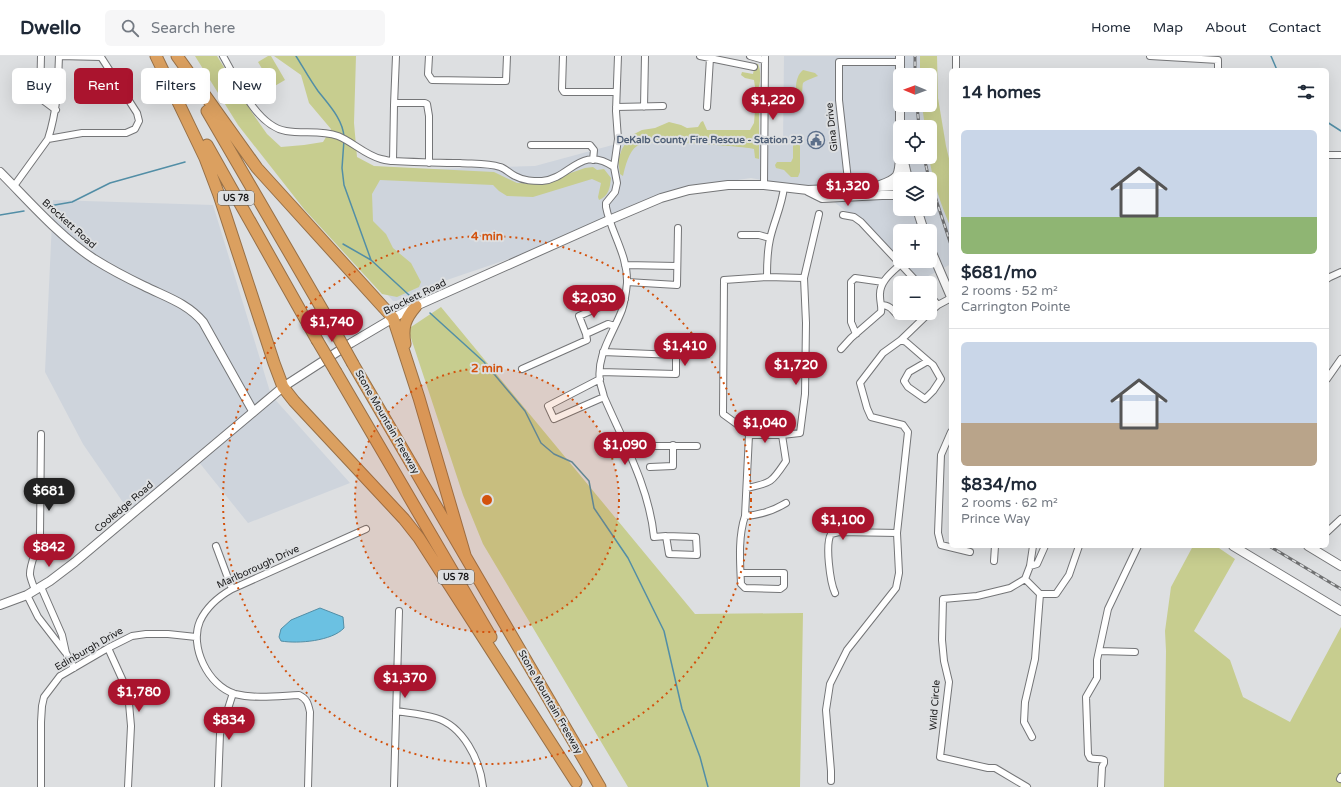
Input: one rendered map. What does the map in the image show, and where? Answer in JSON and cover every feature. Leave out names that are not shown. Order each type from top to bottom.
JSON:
[{"type":"highway","name":"Stone Mountain Freeway","points":[[156,56],[317,340],[578,785]]},
{"type":"highway","points":[[156,56],[205,158],[219,195],[274,363],[284,387],[294,401],[404,519],[419,538],[578,785]]},
{"type":"highway","name":"Stone Mountain Freeway","points":[[176,56],[353,364],[600,787]]},
{"type":"highway","points":[[176,56],[256,168],[392,318],[409,368],[465,555]]},
{"type":"highway","points":[[409,368],[404,329],[409,316],[416,306]]},
{"type":"street","points":[[41,56],[40,98],[56,110]]},
{"type":"street","points":[[14,186],[48,139],[56,110],[59,56],[101,57],[137,113],[139,120],[135,129],[126,133],[82,133],[48,139]]},
{"type":"street","points":[[223,56],[257,113],[267,123],[286,131],[325,133],[338,136],[380,159],[393,161],[478,164],[500,167],[515,176],[530,181],[544,181],[551,179],[586,160],[600,160],[614,167]]},
{"type":"street","points":[[393,161],[396,56]]},
{"type":"street","points":[[429,56],[428,74],[435,80],[506,81],[507,56]]},
{"type":"street","points":[[563,56],[562,89],[564,92],[616,92]]},
{"type":"street","points":[[618,56],[616,92],[618,139],[614,167],[617,179],[615,192],[606,204],[610,220],[623,255],[627,282],[625,299],[600,362],[600,375],[604,397],[644,491],[651,516],[654,537],[666,536],[696,537],[697,555],[669,554],[666,536]]},
{"type":"street","points":[[644,106],[645,56]]},
{"type":"street","points":[[700,56],[754,67]]},
{"type":"street","points":[[750,56],[764,58],[764,185]]},
{"type":"street","points":[[956,56],[956,68]]},
{"type":"street","points":[[1150,56],[1218,60],[1218,68]]},
{"type":"street","points":[[707,108],[710,58]]},
{"type":"street","points":[[900,59],[900,120]]},
{"type":"street","name":"Gina Drive","points":[[849,189],[839,100],[839,62],[900,59]]},
{"type":"street","points":[[394,105],[396,103],[427,104],[429,116],[429,162]]},
{"type":"street","points":[[616,107],[662,106]]},
{"type":"street","points":[[530,145],[590,145],[594,150],[593,160]]},
{"type":"street","points":[[1329,154],[1341,155]]},
{"type":"street","points":[[874,187],[895,179],[900,171],[901,164]]},
{"type":"street","name":"Brockett Road","points":[[0,172],[72,241],[93,258],[115,272],[181,303],[196,314],[203,322],[253,411],[284,387],[321,362],[392,318],[661,198],[689,190],[721,185],[764,185],[803,189],[849,189],[893,186]]},
{"type":"street","points":[[767,277],[767,251],[781,205],[784,187]]},
{"type":"street","points":[[803,189],[822,198],[893,196]]},
{"type":"street","points":[[804,278],[767,277],[724,280],[723,414],[749,435],[782,435],[800,433],[805,394],[806,323],[804,278],[819,214]]},
{"type":"street","points":[[843,215],[854,217],[861,222],[893,256]]},
{"type":"street","points":[[627,282],[677,285],[678,228]]},
{"type":"street","points":[[741,235],[770,238]]},
{"type":"street","points":[[625,265],[677,266]]},
{"type":"street","points":[[937,265],[949,293]]},
{"type":"street","points":[[841,349],[881,312],[880,294],[883,282],[897,268]]},
{"type":"street","points":[[905,268],[912,276]]},
{"type":"street","points":[[1329,278],[1341,272]]},
{"type":"street","points":[[856,334],[851,322],[851,282],[855,278],[883,282]]},
{"type":"street","points":[[522,369],[587,340],[579,316],[618,299],[625,299]]},
{"type":"street","points":[[938,305],[949,299]]},
{"type":"street","points":[[881,305],[886,305],[893,311]]},
{"type":"street","points":[[831,781],[826,710],[830,684],[847,650],[896,588],[898,573],[897,533],[908,432],[903,425],[871,417],[860,383],[883,353],[901,340],[922,320]]},
{"type":"street","points":[[586,334],[608,324],[615,326]]},
{"type":"street","points":[[901,340],[906,342],[933,365],[941,379],[933,391],[925,399],[908,387],[904,381],[909,372],[928,361]]},
{"type":"street","points":[[603,352],[676,355],[676,374],[600,375],[548,406],[554,419],[604,397]]},
{"type":"street","points":[[1329,376],[1341,359]]},
{"type":"street","name":"Cooledge Road","points":[[0,605],[27,595],[74,562],[253,411]]},
{"type":"street","points":[[41,434],[40,539],[30,571],[31,578],[38,588],[62,635],[66,653]]},
{"type":"street","points":[[741,573],[784,573],[784,586],[780,589],[745,588],[741,584],[741,573],[741,526],[745,516],[749,435]]},
{"type":"street","points":[[747,488],[764,485],[775,478],[786,461],[782,435]]},
{"type":"street","points":[[949,437],[941,455],[938,533],[941,545],[949,547]]},
{"type":"street","points":[[650,467],[673,466],[673,445]]},
{"type":"street","points":[[626,446],[697,446]]},
{"type":"street","points":[[745,516],[758,515],[775,510],[786,504]]},
{"type":"street","points":[[1329,530],[1341,519]]},
{"type":"street","name":"Marlborough Drive","points":[[308,787],[310,712],[308,702],[299,696],[264,696],[233,693],[221,686],[209,675],[201,660],[196,637],[200,622],[206,610],[218,597],[232,589],[366,529]]},
{"type":"street","points":[[835,593],[832,586],[828,544],[831,534],[839,532],[897,533]]},
{"type":"street","points":[[216,546],[232,589]]},
{"type":"street","points":[[953,548],[970,552]]},
{"type":"street","points":[[994,548],[994,561]]},
{"type":"street","points":[[1033,548],[1030,566],[1025,579],[1040,594],[1056,594],[1070,575],[1078,548]]},
{"type":"street","points":[[1030,566],[1038,564],[1044,548]]},
{"type":"street","points":[[1101,787],[1102,767],[1104,760],[1099,758],[1090,758],[1088,754],[1086,697],[1097,678],[1097,660],[1108,609],[1137,548]]},
{"type":"street","points":[[1236,548],[1341,611]]},
{"type":"street","points":[[1313,548],[1341,566]]},
{"type":"street","name":"Wild Circle","points":[[1025,579],[1010,588],[977,596],[943,599],[942,647],[949,682],[946,720],[940,758],[994,768],[1027,787]]},
{"type":"street","points":[[1032,737],[1024,722],[1025,702],[1035,659],[1040,594]]},
{"type":"street","points":[[27,595],[38,617],[66,653],[74,668]]},
{"type":"street","points":[[394,787],[399,611]]},
{"type":"street","name":"Edinburgh Drive","points":[[41,787],[41,722],[44,697],[60,676],[132,636],[146,634],[168,634],[196,637]]},
{"type":"street","points":[[108,648],[128,692],[131,726],[128,787]]},
{"type":"street","points":[[1099,651],[1136,652]]},
{"type":"street","points":[[218,787],[220,734],[233,693]]},
{"type":"street","points":[[396,710],[436,718],[448,724],[459,733],[469,747],[477,764],[482,787]]},
{"type":"shaded area","points":[[784,56],[927,56],[927,68],[893,68],[893,112],[930,112],[932,120],[893,120],[893,164],[937,164],[937,149],[949,214],[949,265],[928,276],[909,276],[903,268],[937,268],[937,224],[893,224],[893,256],[872,231],[821,192],[751,178],[690,187],[552,244],[441,282],[393,301],[322,217],[373,171],[535,166],[642,137],[783,142]]},
{"type":"shaded area","points":[[53,200],[213,205],[271,395],[350,483],[248,523],[194,456],[131,514],[83,444],[45,372]]},
{"type":"green space","points":[[195,56],[217,56],[224,68],[218,68],[218,93],[210,80],[210,68],[202,68]]},
{"type":"green space","points":[[268,56],[271,56],[285,80],[276,85],[276,68],[262,68],[258,62]]},
{"type":"green space","points":[[274,56],[356,56],[354,123],[357,157],[374,166],[494,172],[517,183],[539,184],[585,168],[593,167],[597,170],[604,169],[611,178],[607,194],[599,200],[598,197],[601,183],[592,179],[533,197],[507,196],[493,185],[380,180],[372,194],[373,221],[386,234],[393,248],[411,263],[421,282],[419,287],[397,297],[382,294],[304,209],[238,125],[225,104],[247,104],[267,134],[281,147],[323,142],[331,129],[309,103],[301,75]]},
{"type":"green space","points":[[920,56],[937,56],[938,98],[949,159],[949,223],[937,189],[937,172],[932,172],[931,164],[937,164],[937,120],[924,120],[923,112],[937,112],[937,68],[920,68]]},
{"type":"green space","points":[[755,64],[758,64],[760,73],[760,83],[758,89],[755,87],[754,80],[745,78],[741,75],[742,72],[753,74]]},
{"type":"green space","points":[[803,70],[815,73],[818,76],[803,83],[801,96],[797,97],[794,103],[788,100],[776,102],[769,98],[768,94],[770,91],[796,88],[796,83]]},
{"type":"green space","points":[[757,97],[759,98],[759,159],[755,158],[754,149],[749,148],[691,143],[645,144],[634,148],[623,176],[620,174],[618,160],[622,149],[630,136],[642,130],[655,128],[669,122],[687,128],[698,127],[703,121],[707,130],[750,130],[754,123]]},
{"type":"green space","points":[[799,134],[800,172],[798,177],[791,177],[784,170],[776,168],[775,165],[777,162],[791,162],[793,158],[793,146]]},
{"type":"green space","points":[[441,307],[695,614],[803,613],[800,787],[628,787],[483,544],[463,495],[408,329]]},
{"type":"green space","points":[[1192,548],[1219,548],[1235,559],[1194,631],[1230,660],[1243,697],[1290,722],[1341,627],[1341,787],[1164,787],[1165,631],[1171,587]]},
{"type":"water","points":[[320,608],[343,617],[344,628],[339,632],[323,639],[305,642],[281,641],[279,637],[281,629],[291,620]]},
{"type":"waterway","points":[[296,56],[315,87],[338,118],[344,137]]},
{"type":"waterway","points":[[1271,56],[1276,68]]},
{"type":"waterway","points":[[1329,123],[1341,131]]},
{"type":"waterway","points":[[344,140],[342,168],[344,185],[371,260],[409,295]]},
{"type":"waterway","points":[[49,206],[72,202],[110,183],[185,162]]},
{"type":"waterway","points":[[0,215],[24,211]]},
{"type":"waterway","points":[[343,244],[371,260]]},
{"type":"waterway","points":[[430,313],[484,362],[525,411],[541,443],[554,454],[572,462],[589,481],[594,508],[628,558],[664,631],[682,709],[700,757],[708,787]]},
{"type":"railway","points":[[915,56],[915,68]]},
{"type":"railway","points":[[918,112],[918,120]]},
{"type":"railway","points":[[926,164],[927,172]]},
{"type":"railway","points":[[937,202],[949,239]]},
{"type":"railway","points":[[1272,548],[1341,589]]},
{"type":"place","name":"DeKalb County Fire Rescue - Station 23","points":[[816,140]]}]
